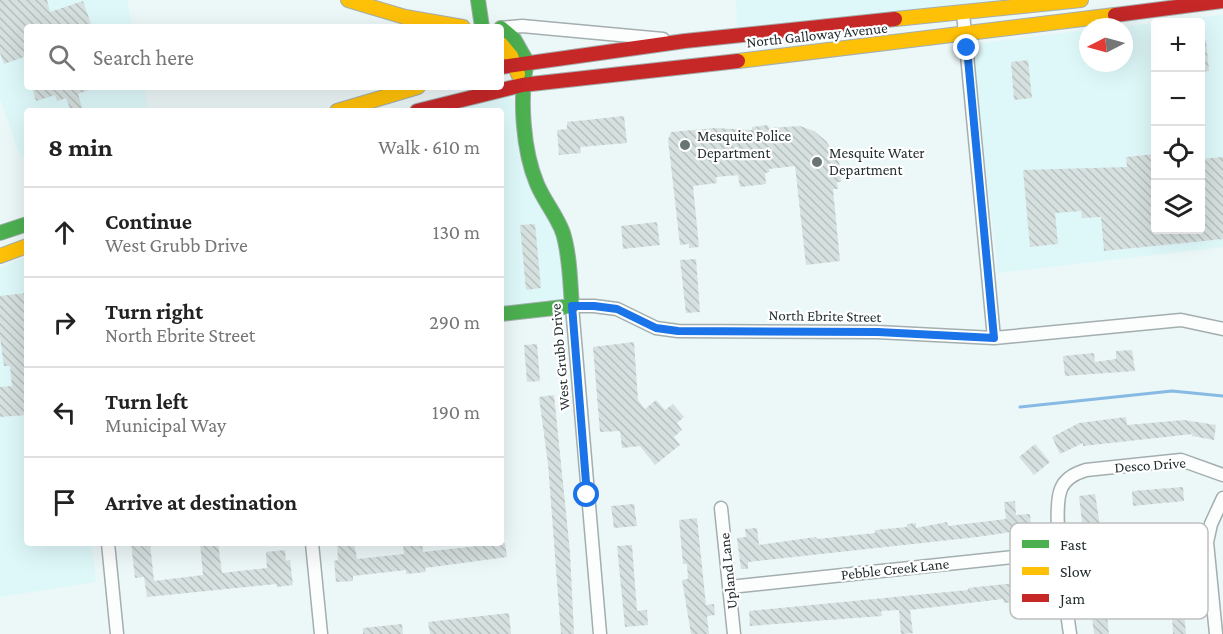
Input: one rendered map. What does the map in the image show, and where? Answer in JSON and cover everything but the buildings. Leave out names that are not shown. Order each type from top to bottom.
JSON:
[{"type":"main road","points":[[348,0],[391,15],[434,24]]},
{"type":"main road","points":[[478,0],[482,24]]},
{"type":"main road","name":"North Galloway Avenue","points":[[514,64],[685,41],[1081,0]]},
{"type":"main road","name":"North Galloway Avenue","points":[[504,89],[522,85],[965,35],[1157,5],[1223,1]]},
{"type":"main road","points":[[829,27],[832,50]]},
{"type":"main road","points":[[504,31],[514,39],[514,64]]},
{"type":"main road","points":[[504,49],[514,64]]},
{"type":"main road","name":"West Grubb Drive","points":[[514,64],[522,85],[529,162],[537,185],[562,231],[566,245],[572,306]]},
{"type":"main road","points":[[357,108],[377,105],[411,90]]},
{"type":"main road","name":"North Galloway Avenue","points":[[429,108],[502,90]]},
{"type":"main road","points":[[0,233],[24,225]]},
{"type":"main road","points":[[0,256],[24,247]]},
{"type":"main road","name":"North Ebrite Street","points":[[504,314],[572,306]]},
{"type":"street","points":[[963,13],[994,338]]},
{"type":"street","points":[[504,28],[522,26],[685,41]]},
{"type":"street","name":"North Ebrite Street","points":[[572,306],[617,309],[656,328],[678,331],[878,332],[994,338],[1172,320],[1194,321],[1223,329]]},
{"type":"street","name":"West Grubb Drive","points":[[572,306],[600,634]]},
{"type":"street","name":"Desco Drive","points":[[1058,523],[1057,506],[1060,488],[1076,473],[1181,460],[1223,475]]},
{"type":"street","points":[[1208,538],[1211,524],[1223,498]]},
{"type":"street","name":"Upland Lane","points":[[721,508],[734,634]]},
{"type":"street","points":[[108,546],[117,634]]},
{"type":"street","points":[[312,546],[321,634]]},
{"type":"street","points":[[1208,552],[1216,634]]},
{"type":"street","name":"Pebble Creek Lane","points":[[730,587],[1010,557]]},
{"type":"street","points":[[1068,619],[1070,634]]},
{"type":"shaded area","points":[[0,0],[127,0],[131,24],[24,24],[24,90],[144,90],[148,108],[24,108],[24,158],[21,158],[0,99]]},
{"type":"shaded area","points":[[736,0],[1007,0],[737,27]]},
{"type":"shaded area","points":[[1223,15],[1223,247],[998,273],[972,44],[1079,31],[1079,72],[1133,72],[1133,25],[1151,23],[1151,234],[1205,234],[1205,18],[1195,18]]},
{"type":"shaded area","points":[[510,96],[513,101],[521,156],[558,241],[565,294],[562,299],[504,308],[504,108],[460,108]]},
{"type":"shaded area","points":[[24,258],[24,546],[92,546],[96,582],[0,597],[0,267]]},
{"type":"waterway","points":[[1020,407],[1172,391],[1223,396]]},
{"type":"traffic: fast","points":[[478,0],[482,24]]},
{"type":"traffic: fast","points":[[504,31],[514,39],[527,62],[523,107],[528,156],[537,184],[563,233],[572,306],[504,314]]},
{"type":"traffic: fast","points":[[0,233],[24,225]]},
{"type":"traffic: slow","points":[[348,0],[405,17],[446,24]]},
{"type":"traffic: slow","points":[[895,19],[1081,0]]},
{"type":"traffic: slow","points":[[738,61],[1115,15]]},
{"type":"traffic: slow","points":[[504,48],[511,56],[518,74]]},
{"type":"traffic: slow","points":[[347,108],[408,90]]},
{"type":"traffic: slow","points":[[0,256],[24,247]]},
{"type":"traffic: jam","points":[[1115,15],[1223,1]]},
{"type":"traffic: jam","points":[[504,67],[685,41],[895,19]]},
{"type":"traffic: jam","points":[[504,89],[522,85],[738,61]]},
{"type":"traffic: jam","points":[[429,108],[502,90]]},
{"type":"place","name":"Mesquite Police Department","points":[[685,145]]},
{"type":"place","name":"Mesquite Water Department","points":[[817,162]]},
{"type":"route","points":[[587,495],[572,306],[617,309],[656,328],[678,331],[878,332],[944,338],[994,338],[967,48]]}]
